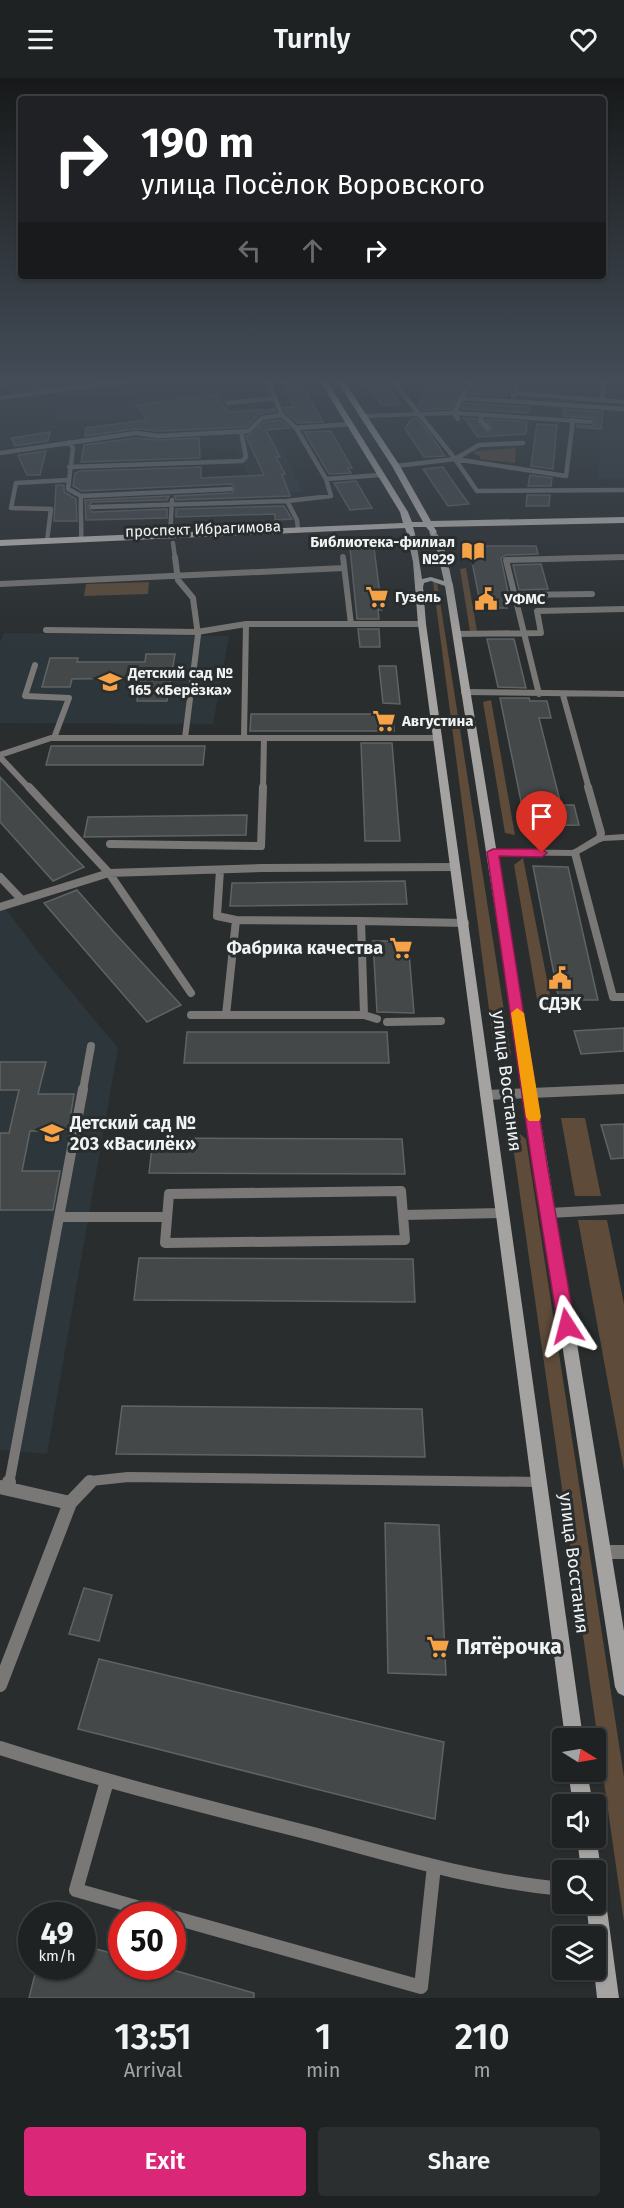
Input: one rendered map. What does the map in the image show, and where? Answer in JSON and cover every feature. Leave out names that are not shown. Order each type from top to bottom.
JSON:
[{"type":"main road","name":"улица Восстания","points":[[378,471],[404,512],[417,562],[422,624],[465,923],[486,1095],[573,1728]]},
{"type":"main road","name":"улица Восстания","points":[[399,471],[431,528],[441,551],[449,585],[464,692],[493,852],[540,1164],[624,1687]]},
{"type":"main road","name":"проспект Ибрагимова","points":[[0,543],[172,540],[624,520]]},
{"type":"main road","name":"проспект Ибрагимова","points":[[431,528],[624,528]]},
{"type":"main road","name":"проспект Ибрагимова","points":[[0,551],[298,530],[410,529]]},
{"type":"main road","points":[[419,587],[420,582],[431,579],[449,585]]},
{"type":"main road","points":[[598,1914],[608,1998]]},
{"type":"street","points":[[493,852],[575,853],[600,838],[624,837]]},
{"type":"street","points":[[486,1095],[624,1089]]},
{"type":"lane","points":[[69,471],[68,489],[81,496],[231,489]]},
{"type":"lane","points":[[92,507],[287,501],[331,496],[321,471]]},
{"type":"lane","points":[[463,471],[477,491],[485,493],[624,490]]},
{"type":"lane","points":[[531,471],[566,476],[567,471]]},
{"type":"lane","points":[[326,479],[381,475]]},
{"type":"lane","points":[[47,541],[51,508],[11,508],[16,483],[68,480]]},
{"type":"lane","points":[[172,492],[172,540],[177,576],[193,598],[197,632],[185,738]]},
{"type":"lane","points":[[81,496],[79,522],[82,528],[81,540]]},
{"type":"lane","points":[[287,501],[297,520],[298,530]]},
{"type":"lane","points":[[343,557],[351,624]]},
{"type":"lane","points":[[539,694],[506,560],[624,557]]},
{"type":"lane","points":[[0,584],[344,568]]},
{"type":"lane","points":[[515,596],[592,594]]},
{"type":"lane","points":[[456,634],[541,633],[537,611],[624,609]]},
{"type":"lane","points":[[244,738],[246,624]]},
{"type":"lane","points":[[46,630],[197,632],[246,624],[422,624]]},
{"type":"lane","points":[[35,665],[25,696],[69,698],[54,738]]},
{"type":"lane","points":[[464,692],[624,694]]},
{"type":"lane","points":[[563,695],[601,833],[600,838]]},
{"type":"lane","points":[[191,993],[109,873],[0,756],[54,738],[439,738]]},
{"type":"lane","points":[[110,844],[261,846],[264,738]]},
{"type":"lane","points":[[575,853],[613,998],[624,997]]},
{"type":"lane","points":[[0,907],[109,873],[456,867]]},
{"type":"lane","points":[[220,870],[217,916],[237,920],[465,923]]},
{"type":"lane","points":[[0,877],[21,899]]},
{"type":"lane","points":[[226,1015],[237,920]]},
{"type":"lane","points":[[361,921],[364,1015]]},
{"type":"lane","points":[[191,1015],[364,1015],[382,1021],[441,1021]]},
{"type":"lane","points":[[70,1503],[4,1488],[91,1046]]},
{"type":"lane","points":[[400,1191],[403,1215],[405,1240],[165,1243],[169,1194],[400,1191]]},
{"type":"lane","points":[[549,1213],[624,1209]]},
{"type":"lane","points":[[403,1215],[502,1213]]},
{"type":"lane","points":[[59,1217],[167,1217]]},
{"type":"lane","points":[[0,1684],[70,1503],[91,1481],[128,1477],[540,1482]]},
{"type":"lane","points":[[602,1552],[624,1552]]},
{"type":"lane","points":[[0,1748],[107,1780],[434,1866],[534,1888],[552,1889]]},
{"type":"lane","points":[[107,1780],[76,1890],[119,1902]]},
{"type":"lane","points":[[186,1921],[421,1987],[434,1866]]},
{"type":"shaded area","points":[[246,471],[293,471],[303,492],[258,495]]},
{"type":"shaded area","points":[[599,471],[624,471],[624,478],[598,479]]},
{"type":"shaded area","points":[[466,568],[477,631],[470,631],[460,569]]},
{"type":"shaded area","points":[[149,582],[148,594],[84,596],[86,584]]},
{"type":"shaded area","points":[[433,582],[437,582],[511,1055],[505,1060],[495,1055]]},
{"type":"shaded area","name":"Детский сад № 165 «Берёзка»","points":[[4,633],[229,636],[213,724],[0,723],[0,642]]},
{"type":"shaded area","points":[[491,700],[515,835],[505,833],[483,702]]},
{"type":"shaded area","points":[[523,858],[553,1010],[539,1011],[514,865]]},
{"type":"shaded area","name":"Детский сад № 203 «Василёк»","points":[[0,901],[38,952],[118,1048],[47,1454],[0,1450]]},
{"type":"shaded area","points":[[561,1118],[585,1118],[601,1196],[575,1196]]},
{"type":"shaded area","points":[[520,1134],[526,1139],[624,1777],[624,1922],[604,1782],[606,1782],[606,1728],[596,1728],[512,1139],[515,1135]]},
{"type":"shaded area","points":[[578,1220],[607,1220],[624,1304],[624,1470]]},
{"type":"building","points":[[25,471],[41,471],[40,475],[27,475]]},
{"type":"building","points":[[80,471],[201,471],[201,478],[264,475],[262,471],[283,471],[285,474],[282,474],[290,496],[176,500],[174,496],[232,493],[235,488],[231,484],[82,491],[73,486],[75,473]]},
{"type":"building","points":[[327,471],[350,471],[351,473],[329,474]]},
{"type":"building","points":[[424,471],[446,471],[469,504],[448,506]]},
{"type":"building","points":[[530,475],[552,478],[551,486],[528,486]]},
{"type":"building","points":[[356,481],[372,508],[350,510],[334,483]]},
{"type":"building","points":[[56,485],[64,485],[64,492],[76,499],[77,521],[54,521]]},
{"type":"building","points":[[527,495],[550,495],[549,506],[526,506]]},
{"type":"building","points":[[169,496],[167,500],[92,502],[88,507],[92,512],[167,509],[167,518],[86,520],[85,500]]},
{"type":"building","points":[[284,506],[292,519],[275,520],[275,514],[176,517],[176,509]]},
{"type":"building","points":[[469,546],[536,546],[538,554],[506,555],[501,558],[508,592],[504,592],[507,608],[481,608]]},
{"type":"building","points":[[350,548],[374,548],[382,610],[378,610],[379,619],[357,619]]},
{"type":"building","points":[[541,564],[548,589],[519,590],[513,565]]},
{"type":"building","points":[[358,629],[379,629],[380,647],[360,647]]},
{"type":"building","points":[[487,639],[514,639],[526,688],[498,687]]},
{"type":"building","points":[[146,654],[175,654],[167,701],[137,701],[141,678],[72,679],[70,687],[42,687],[50,658],[78,658],[77,662],[145,662]]},
{"type":"building","points":[[379,666],[396,666],[400,704],[383,703]]},
{"type":"building","points":[[500,698],[529,698],[530,701],[547,701],[551,718],[539,718],[561,805],[574,805],[579,825],[526,826]]},
{"type":"building","points":[[251,714],[393,714],[394,731],[250,731]]},
{"type":"building","points":[[361,743],[392,743],[400,841],[365,841]]},
{"type":"building","points":[[51,746],[205,746],[203,765],[46,765]]},
{"type":"building","points":[[0,777],[84,867],[53,881],[0,822]]},
{"type":"building","points":[[247,815],[246,835],[84,837],[88,817]]},
{"type":"building","points":[[533,866],[568,867],[598,1000],[559,1000]]},
{"type":"building","points":[[405,881],[407,904],[230,906],[232,883]]},
{"type":"building","points":[[77,890],[181,1005],[147,1022],[44,903]]},
{"type":"building","points":[[373,941],[408,941],[414,1013],[377,1012]]},
{"type":"building","points":[[624,1028],[624,1051],[581,1054],[574,1031]]},
{"type":"building","points":[[187,1032],[387,1032],[389,1063],[184,1063]]},
{"type":"building","points":[[0,1062],[46,1062],[38,1094],[74,1094],[68,1131],[30,1131],[22,1171],[60,1171],[53,1210],[0,1210],[0,1133],[9,1133],[19,1090],[0,1090]]},
{"type":"building","points":[[624,1124],[624,1158],[611,1159],[601,1125]]},
{"type":"building","points":[[153,1138],[402,1139],[405,1174],[149,1173]]},
{"type":"building","points":[[139,1258],[413,1259],[415,1302],[134,1300]]},
{"type":"building","points":[[122,1406],[422,1409],[425,1457],[116,1454]]},
{"type":"building","points":[[385,1523],[439,1525],[446,1675],[388,1673]]},
{"type":"building","points":[[84,1588],[112,1595],[99,1641],[69,1634]]},
{"type":"building","points":[[99,1659],[444,1742],[435,1819],[78,1729]]},
{"type":"building","points":[[96,1949],[108,1952],[108,1980],[186,1980],[186,1974],[254,1993],[254,1998],[29,1998],[34,1980],[96,1980]]},
{"type":"slow traffic","points":[[517,1013],[534,1117]]},
{"type":"place","name":"Библиотека-филиал №29","points":[[473,551]]},
{"type":"place","name":"Гузель","points":[[377,597]]},
{"type":"place","name":"УФМС","points":[[486,599]]},
{"type":"place","name":"Детский сад № 165 «Берёзка»","points":[[110,682]]},
{"type":"place","name":"Августина","points":[[384,721]]},
{"type":"place","name":"Фабрика качества","points":[[401,948]]},
{"type":"place","name":"СДЭК","points":[[560,978]]},
{"type":"place","name":"Детский сад № 203 «Василёк»","points":[[52,1133]]},
{"type":"place","name":"Пятёрочка","points":[[438,1647]]},
{"type":"route","points":[[542,853],[493,852],[567,1326]]}]
